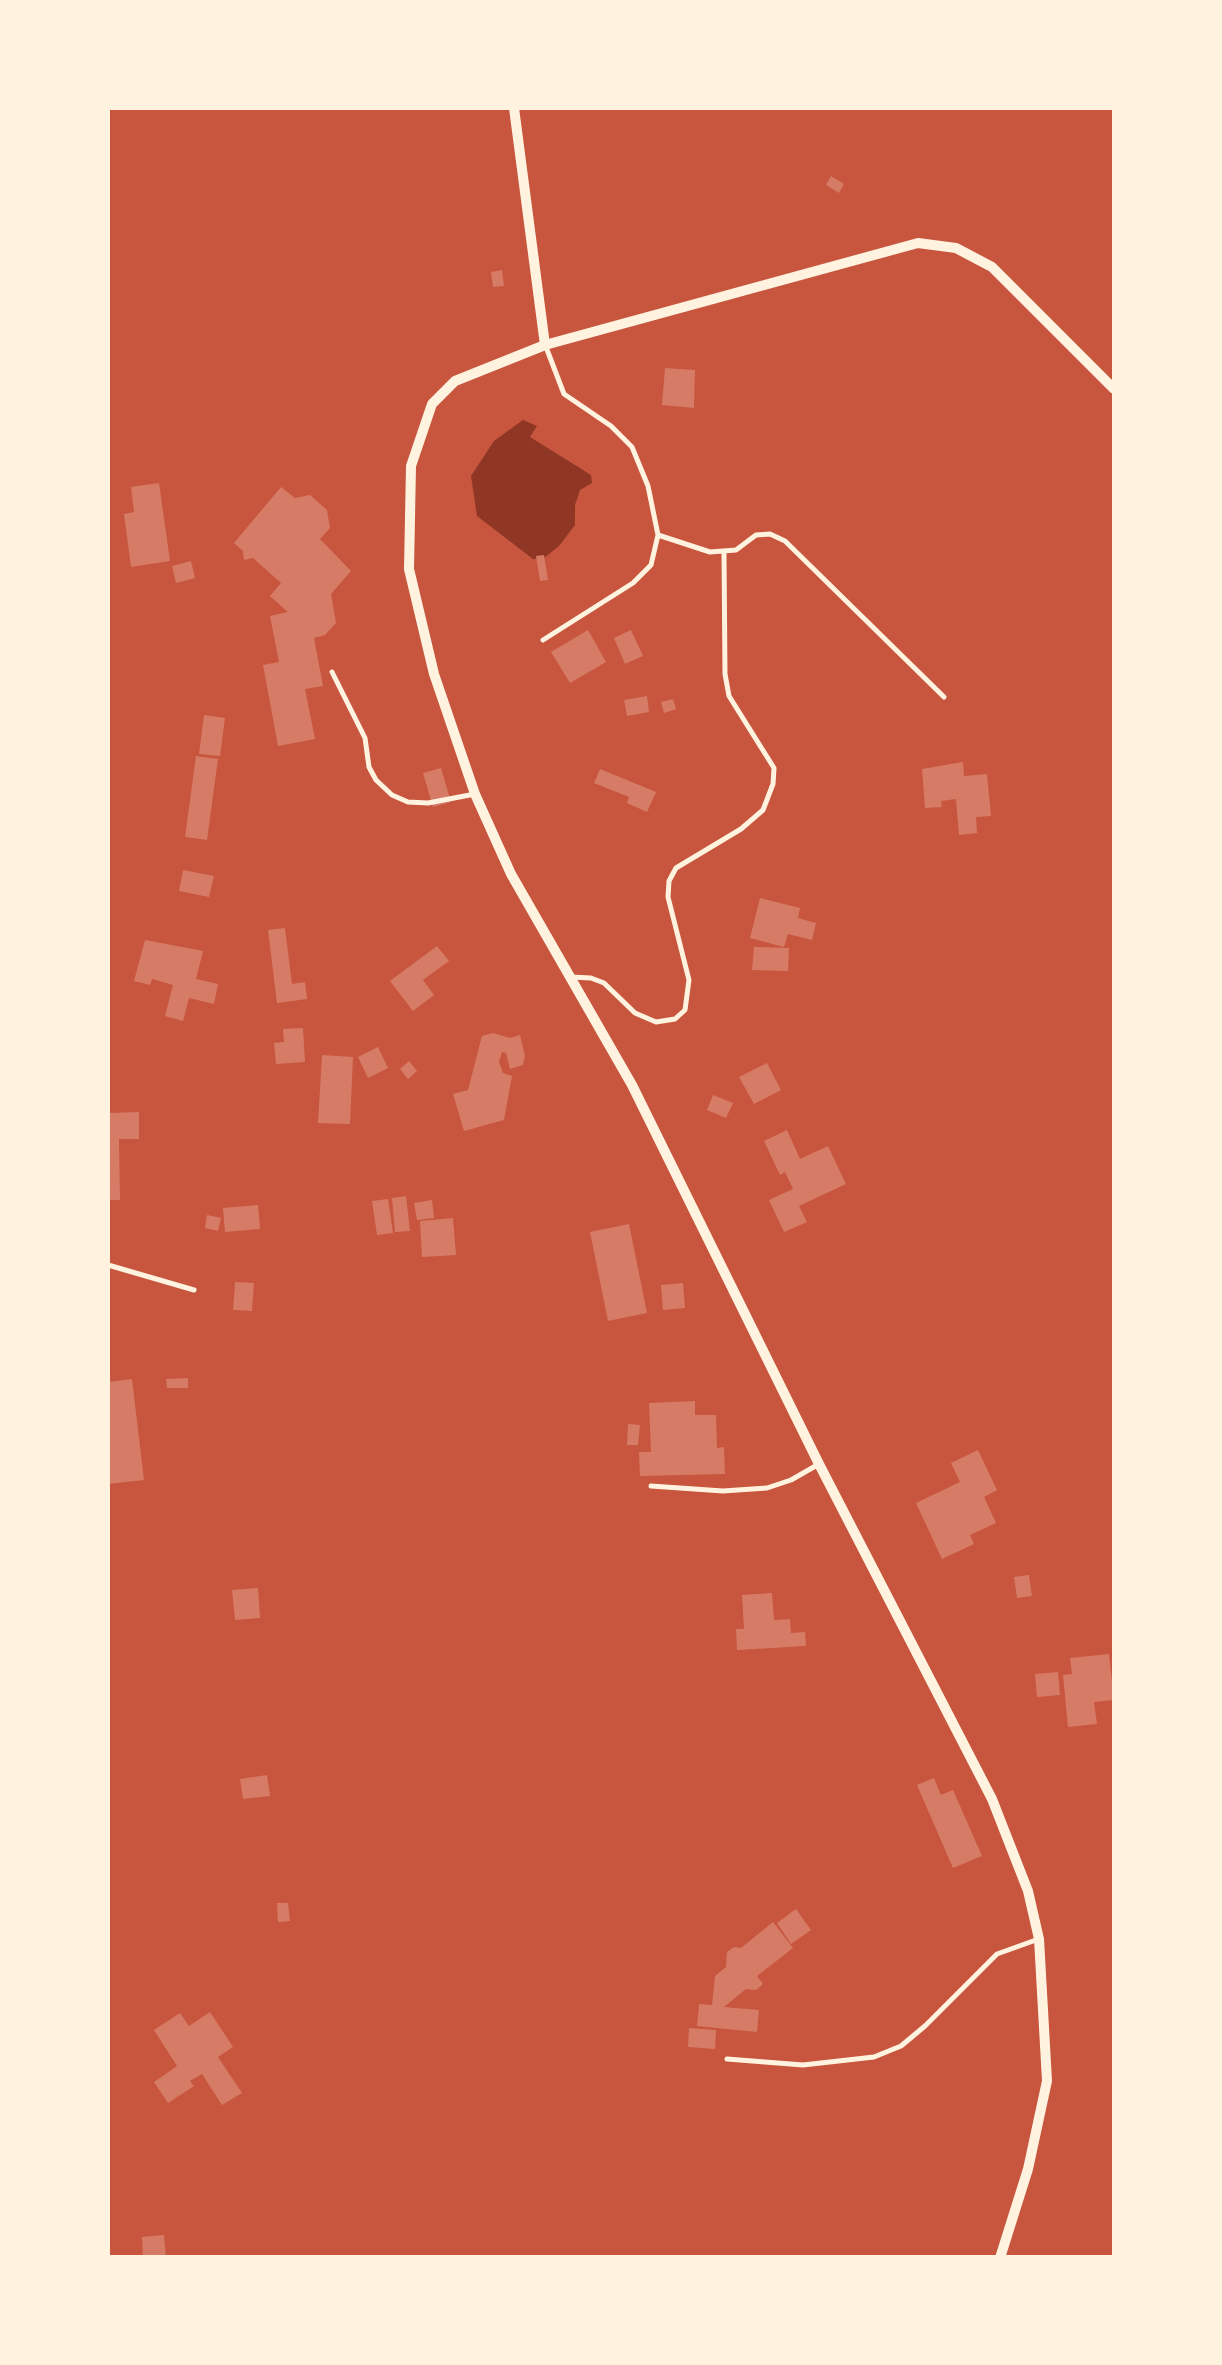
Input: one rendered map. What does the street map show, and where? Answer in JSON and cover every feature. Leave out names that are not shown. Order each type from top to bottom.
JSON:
[{"type":"street","points":[[514,108],[545,345]]},
{"type":"street","points":[[1000,2258],[1028,2169],[1047,2081],[1039,1939],[1028,1890],[992,1799],[819,1464],[632,1085],[511,874],[475,794],[434,674],[409,569],[411,466],[432,404],[455,382],[545,345],[918,243],[956,248],[992,267],[1114,388]]},
{"type":"lane","points":[[543,640],[633,584],[651,565],[658,535],[648,486],[632,448],[611,426],[564,394],[545,345]]},
{"type":"lane","points":[[658,535],[724,553],[736,550],[756,535],[770,534],[785,541],[944,697]]},
{"type":"lane","points":[[570,977],[604,983],[635,1013],[656,1022],[675,1019],[685,1010],[689,980],[668,897],[669,880],[676,868],[741,829],[764,810],[774,784],[774,768],[729,696],[725,674],[724,553]]},
{"type":"lane","points":[[332,672],[365,738],[369,767],[392,795],[408,802],[428,803],[475,794]]},
{"type":"lane","points":[[108,1265],[194,1290]]},
{"type":"lane","points":[[651,1486],[722,1491],[767,1488],[819,1464]]},
{"type":"lane","points":[[726,2059],[803,2064],[874,2057],[913,2036],[997,1954],[1039,1939]]},
{"type":"shaded area","points":[[523,420],[537,426],[530,437],[591,475],[592,483],[580,490],[575,505],[575,525],[544,558],[533,559],[477,516],[471,476],[494,441]]},
{"type":"building","points":[[831,176],[844,184],[839,193],[826,185]]},
{"type":"building","points":[[502,270],[504,286],[493,287],[491,272]]},
{"type":"building","points":[[665,368],[695,370],[694,408],[662,405]]},
{"type":"building","points":[[159,483],[170,561],[131,567],[124,514],[134,512],[131,487]]},
{"type":"building","points":[[281,487],[295,498],[310,495],[327,510],[330,528],[320,539],[351,571],[331,594],[336,623],[325,635],[314,638],[323,686],[305,689],[315,739],[278,746],[263,665],[279,662],[270,616],[288,612],[270,596],[281,583],[253,558],[244,560],[243,551],[234,543]]},
{"type":"building","points":[[544,555],[548,580],[540,581],[536,556]]},
{"type":"building","points":[[191,561],[195,578],[176,583],[172,566]]},
{"type":"building","points":[[588,630],[606,662],[570,683],[551,652]]},
{"type":"building","points":[[631,630],[643,656],[625,664],[614,638]]},
{"type":"building","points":[[647,696],[649,712],[627,716],[624,700]]},
{"type":"building","points":[[673,699],[676,709],[664,713],[661,702]]},
{"type":"building","points":[[204,715],[225,718],[220,756],[199,754]]},
{"type":"building","points":[[196,756],[218,759],[207,840],[185,837]]},
{"type":"building","points":[[963,762],[964,776],[987,774],[991,816],[976,817],[977,833],[959,835],[956,799],[941,801],[942,807],[925,808],[922,769]]},
{"type":"building","points":[[441,768],[451,802],[433,807],[423,773]]},
{"type":"building","points":[[600,769],[656,792],[647,812],[627,803],[629,797],[594,783]]},
{"type":"building","points":[[183,870],[214,876],[209,897],[179,891]]},
{"type":"building","points":[[760,898],[800,908],[798,918],[816,923],[812,940],[788,934],[784,947],[750,938]]},
{"type":"building","points":[[285,928],[292,984],[305,982],[307,999],[277,1003],[268,930]]},
{"type":"building","points":[[145,940],[203,951],[196,979],[218,984],[214,1004],[189,998],[183,1021],[165,1016],[173,985],[152,979],[150,985],[134,981]]},
{"type":"building","points":[[437,946],[449,961],[423,980],[434,995],[413,1011],[390,981]]},
{"type":"building","points":[[754,947],[789,948],[788,971],[752,970]]},
{"type":"building","points":[[303,1028],[305,1062],[276,1064],[274,1043],[284,1042],[283,1029]]},
{"type":"building","points":[[493,1033],[510,1038],[520,1035],[523,1065],[510,1069],[506,1053],[502,1052],[499,1062],[503,1073],[512,1076],[504,1120],[464,1131],[453,1094],[468,1090],[482,1036]]},
{"type":"building","points":[[378,1047],[388,1068],[368,1078],[358,1057]]},
{"type":"building","points":[[322,1055],[353,1057],[350,1124],[318,1123]]},
{"type":"building","points":[[409,1061],[417,1071],[408,1079],[400,1069]]},
{"type":"building","points":[[767,1063],[781,1090],[754,1104],[739,1077]]},
{"type":"building","points":[[713,1095],[733,1103],[726,1118],[707,1110]]},
{"type":"building","points":[[139,1112],[139,1139],[119,1139],[120,1200],[108,1200],[108,1113]]},
{"type":"building","points":[[787,1130],[800,1159],[828,1146],[846,1184],[799,1206],[807,1222],[784,1232],[769,1200],[793,1189],[785,1172],[780,1175],[764,1141]]},
{"type":"building","points":[[406,1196],[410,1231],[395,1232],[392,1198]]},
{"type":"building","points":[[388,1199],[393,1233],[377,1235],[372,1201]]},
{"type":"building","points":[[432,1200],[434,1218],[417,1220],[414,1203]]},
{"type":"building","points":[[258,1205],[260,1229],[225,1232],[223,1208]]},
{"type":"building","points":[[207,1215],[221,1218],[218,1231],[205,1228]]},
{"type":"building","points":[[453,1218],[456,1255],[422,1257],[420,1221]]},
{"type":"building","points":[[629,1224],[647,1313],[608,1321],[590,1232]]},
{"type":"building","points":[[235,1282],[254,1283],[252,1311],[233,1310]]},
{"type":"building","points":[[683,1283],[685,1308],[663,1310],[661,1285]]},
{"type":"building","points":[[188,1378],[188,1388],[167,1388],[166,1379]]},
{"type":"building","points":[[132,1379],[144,1480],[108,1484],[108,1382]]},
{"type":"building","points":[[695,1401],[695,1415],[716,1415],[717,1448],[724,1447],[725,1474],[640,1476],[639,1452],[651,1452],[649,1403]]},
{"type":"building","points":[[628,1424],[640,1425],[638,1445],[627,1445]]},
{"type":"building","points":[[978,1450],[997,1490],[984,1497],[996,1523],[970,1535],[974,1544],[942,1559],[916,1503],[960,1482],[951,1463]]},
{"type":"building","points":[[1029,1575],[1032,1596],[1017,1598],[1014,1577]]},
{"type":"building","points":[[258,1588],[260,1618],[235,1620],[232,1590]]},
{"type":"building","points":[[772,1593],[774,1620],[790,1619],[791,1633],[805,1632],[806,1646],[737,1650],[736,1629],[744,1629],[742,1595]]},
{"type":"building","points":[[1109,1654],[1114,1700],[1094,1702],[1097,1724],[1068,1727],[1063,1675],[1072,1674],[1070,1658]]},
{"type":"building","points":[[1058,1672],[1060,1695],[1037,1697],[1035,1674]]},
{"type":"building","points":[[267,1775],[270,1796],[243,1799],[240,1779]]},
{"type":"building","points":[[934,1778],[941,1795],[953,1790],[982,1856],[953,1868],[917,1785]]},
{"type":"building","points":[[277,1903],[288,1903],[290,1921],[278,1922]]},
{"type":"building","points":[[796,1909],[811,1930],[791,1944],[777,1923]]},
{"type":"building","points":[[773,1922],[793,1948],[757,1976],[763,1984],[756,1990],[746,1989],[724,2007],[759,2010],[757,2032],[697,2026],[699,2004],[712,2005],[715,1976],[726,1967],[727,1952],[741,1948]]},
{"type":"building","points":[[210,2012],[233,2047],[218,2057],[242,2093],[222,2105],[202,2074],[190,2081],[194,2086],[168,2103],[154,2082],[177,2066],[154,2030],[180,2013],[189,2026]]},
{"type":"building","points":[[689,2028],[716,2030],[715,2049],[688,2047]]},
{"type":"building","points":[[164,2235],[166,2258],[143,2258],[142,2237]]}]
